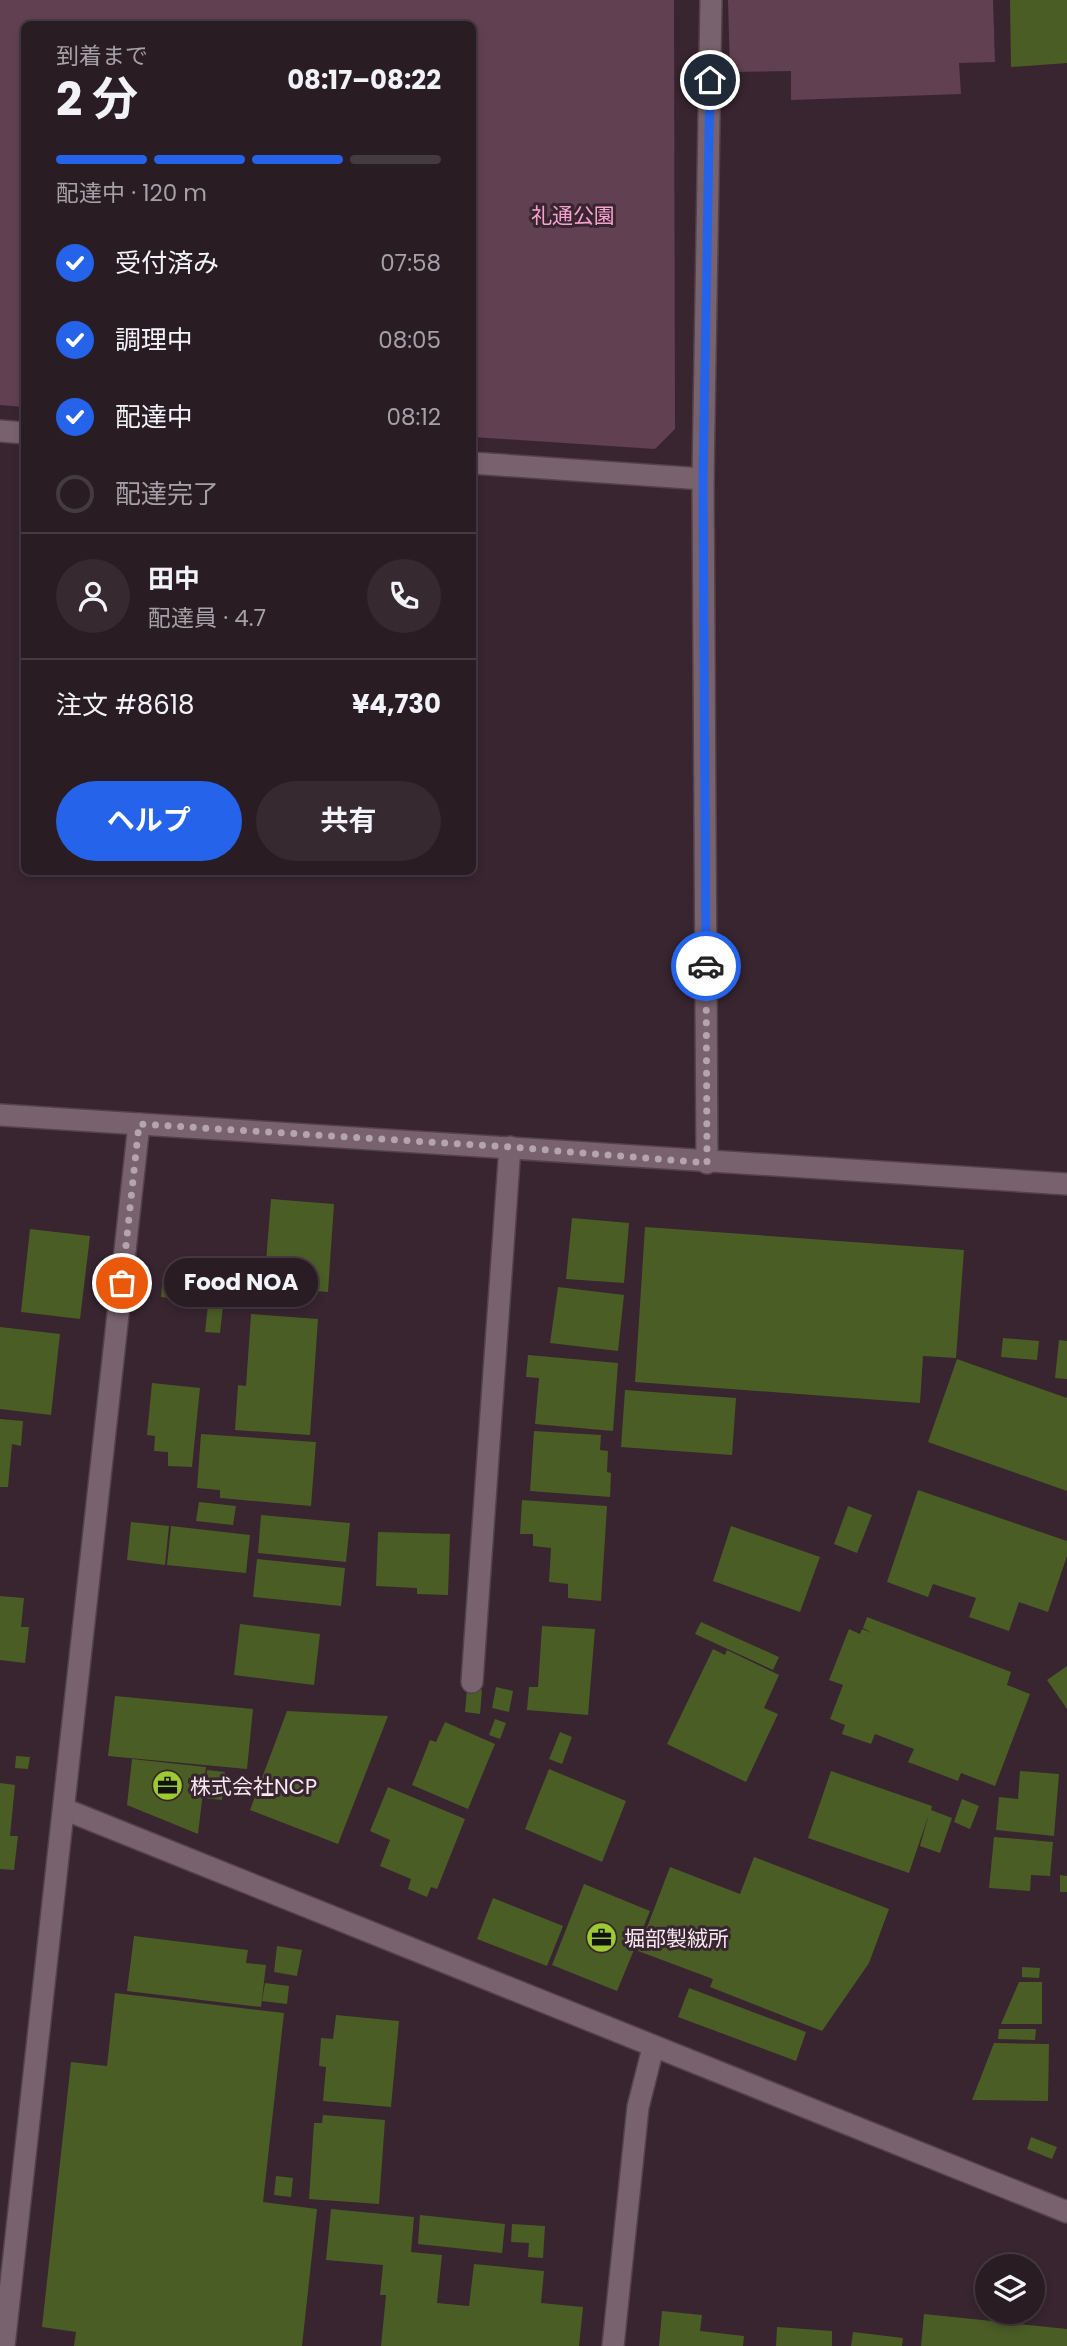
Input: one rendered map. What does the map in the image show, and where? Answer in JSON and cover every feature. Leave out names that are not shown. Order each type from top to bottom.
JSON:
[{"type":"street","points":[[707,1163],[703,479],[711,0]]},
{"type":"street","points":[[0,431],[21,433]]},
{"type":"street","points":[[476,463],[703,479]]},
{"type":"street","points":[[0,1115],[510,1147],[707,1163],[1067,1184]]},
{"type":"street","points":[[4,2346],[139,1124]]},
{"type":"street","points":[[472,1682],[510,1147]]},
{"type":"street","points":[[64,1809],[653,2048],[1067,2212]]},
{"type":"street","points":[[613,2346],[638,2107],[653,2048]]},
{"type":"green space","name":"礼通公園","points":[[0,0],[674,0],[675,429],[655,449],[476,437],[476,21],[21,21],[21,407],[0,405]]},
{"type":"green space","points":[[728,0],[993,0],[995,62],[959,63],[961,94],[791,100],[791,71],[730,72]]},
{"type":"building","points":[[1010,0],[1067,0],[1067,63],[1011,67]]},
{"type":"building","points":[[271,1199],[334,1204],[328,1292],[264,1287]]},
{"type":"building","points":[[572,1218],[629,1223],[624,1283],[566,1279]]},
{"type":"building","points":[[645,1227],[964,1250],[956,1358],[923,1356],[920,1403],[635,1382]]},
{"type":"building","points":[[30,1229],[90,1236],[80,1319],[21,1312]]},
{"type":"building","points":[[163,1276],[196,1280],[194,1301],[161,1297]]},
{"type":"building","points":[[197,1279],[230,1283],[227,1305],[195,1302]]},
{"type":"building","points":[[558,1287],[624,1295],[618,1351],[550,1343]]},
{"type":"building","points":[[268,1292],[284,1294],[282,1308],[266,1307]]},
{"type":"building","points":[[208,1305],[223,1306],[220,1333],[205,1332]]},
{"type":"building","points":[[251,1314],[318,1319],[310,1435],[235,1430],[238,1385],[246,1386]]},
{"type":"building","points":[[0,1327],[60,1334],[51,1415],[0,1409]]},
{"type":"building","points":[[1003,1338],[1039,1341],[1037,1360],[1001,1357]]},
{"type":"building","points":[[1059,1340],[1067,1341],[1067,1379],[1055,1378]]},
{"type":"building","points":[[528,1355],[618,1363],[613,1431],[535,1424],[539,1378],[526,1377]]},
{"type":"building","points":[[957,1359],[1067,1398],[1067,1491],[928,1442]]},
{"type":"building","points":[[152,1383],[200,1388],[192,1467],[168,1466],[168,1452],[154,1451],[155,1436],[147,1435]]},
{"type":"building","points":[[625,1390],[736,1398],[732,1455],[621,1447]]},
{"type":"building","points":[[0,1419],[23,1421],[21,1446],[12,1444],[8,1487],[0,1487]]},
{"type":"building","points":[[534,1431],[601,1435],[600,1450],[608,1451],[610,1497],[530,1491]]},
{"type":"building","points":[[201,1434],[316,1442],[311,1506],[220,1498],[220,1490],[197,1488]]},
{"type":"building","points":[[918,1490],[1067,1541],[1067,1556],[1048,1612],[1019,1602],[1009,1631],[969,1617],[976,1598],[933,1584],[928,1597],[887,1582]]},
{"type":"building","points":[[522,1500],[607,1506],[601,1601],[568,1598],[568,1584],[549,1582],[551,1548],[533,1546],[533,1534],[520,1534]]},
{"type":"building","points":[[199,1502],[236,1506],[233,1525],[196,1521]]},
{"type":"building","points":[[848,1506],[872,1515],[857,1553],[834,1544]]},
{"type":"building","points":[[261,1515],[350,1523],[346,1562],[258,1553]]},
{"type":"building","points":[[131,1522],[169,1526],[165,1565],[127,1560]]},
{"type":"building","points":[[171,1526],[250,1535],[246,1573],[167,1565]]},
{"type":"building","points":[[731,1526],[820,1557],[800,1612],[713,1581]]},
{"type":"building","points":[[378,1532],[450,1534],[448,1595],[417,1594],[417,1588],[376,1586]]},
{"type":"building","points":[[257,1559],[345,1568],[341,1606],[253,1597]]},
{"type":"building","points":[[0,1596],[24,1598],[21,1627],[29,1627],[25,1663],[0,1660]]},
{"type":"building","points":[[867,1617],[1011,1672],[1007,1685],[1030,1694],[995,1786],[961,1773],[958,1781],[908,1762],[914,1749],[875,1734],[871,1744],[842,1734],[845,1725],[830,1719],[843,1685],[829,1680],[849,1629],[860,1634],[862,1629],[872,1633],[863,1628]]},
{"type":"building","points":[[701,1622],[779,1657],[773,1670],[695,1634]]},
{"type":"building","points":[[240,1624],[320,1634],[314,1685],[234,1675]]},
{"type":"building","points":[[542,1626],[595,1629],[588,1715],[527,1710],[529,1687],[538,1687]]},
{"type":"building","points":[[713,1649],[725,1655],[727,1650],[779,1675],[764,1708],[778,1714],[746,1782],[667,1744]]},
{"type":"building","points":[[1067,1666],[1067,1709],[1047,1680]]},
{"type":"building","points":[[496,1687],[513,1691],[509,1712],[492,1708]]},
{"type":"building","points":[[467,1689],[482,1690],[480,1714],[465,1712]]},
{"type":"building","points":[[115,1696],[253,1709],[247,1769],[108,1756]]},
{"type":"building","points":[[287,1711],[388,1716],[338,1844],[250,1810]]},
{"type":"building","points":[[495,1719],[506,1723],[500,1739],[489,1735]]},
{"type":"building","points":[[445,1722],[495,1744],[468,1809],[412,1785],[430,1740],[436,1742]]},
{"type":"building","points":[[560,1732],[572,1737],[562,1764],[549,1759]]},
{"type":"building","points":[[16,1756],[30,1757],[28,1769],[15,1768]]},
{"type":"building","name":"株式会社NCP","points":[[132,1759],[206,1767],[198,1834],[127,1805]]},
{"type":"building","points":[[549,1769],[626,1801],[602,1862],[525,1829]]},
{"type":"building","points":[[207,1770],[225,1772],[222,1800],[204,1798]]},
{"type":"building","points":[[831,1771],[932,1806],[931,1810],[952,1818],[940,1853],[920,1846],[929,1814],[909,1873],[808,1838]]},
{"type":"building","points":[[1020,1771],[1059,1774],[1054,1836],[996,1830],[999,1797],[1018,1799]]},
{"type":"building","points":[[0,1783],[15,1785],[10,1836],[18,1836],[14,1870],[0,1869]]},
{"type":"building","points":[[388,1787],[465,1819],[437,1889],[431,1887],[427,1897],[408,1889],[411,1879],[380,1866],[390,1840],[370,1831]]},
{"type":"building","points":[[962,1799],[979,1806],[970,1829],[954,1822]]},
{"type":"building","points":[[994,1837],[1053,1842],[1050,1876],[1031,1875],[1030,1891],[989,1888]]},
{"type":"building","points":[[754,1857],[889,1909],[869,1963],[822,2031],[710,1987],[713,1979],[638,1951],[670,1867],[740,1894]]},
{"type":"building","points":[[1060,1875],[1067,1876],[1067,1892],[1060,1892]]},
{"type":"building","name":"堀部製絨所","points":[[584,1884],[650,1911],[617,1991],[552,1965]]},
{"type":"building","points":[[493,1898],[563,1926],[547,1966],[477,1939]]},
{"type":"building","points":[[134,1936],[248,1950],[246,1963],[266,1965],[261,2007],[127,1991]]},
{"type":"building","points":[[277,1946],[302,1950],[297,1976],[274,1972]]},
{"type":"building","points":[[1022,1967],[1040,1968],[1039,1978],[1022,1977]]},
{"type":"building","points":[[1019,1982],[1042,1982],[1042,2024],[1001,2024]]},
{"type":"building","points":[[265,1983],[289,1986],[287,2004],[262,2001]]},
{"type":"building","points":[[689,1988],[806,2032],[796,2061],[678,2017]]},
{"type":"building","points":[[115,1993],[284,2013],[263,2202],[317,2209],[302,2346],[74,2346],[76,2332],[42,2327],[71,2062],[107,2066]]},
{"type":"building","points":[[336,2015],[399,2021],[391,2107],[323,2101],[326,2067],[319,2066],[321,2038],[333,2039]]},
{"type":"building","points":[[999,2029],[1036,2029],[1035,2040],[998,2039]]},
{"type":"building","points":[[994,2043],[1049,2044],[1048,2101],[972,2100]]},
{"type":"building","points":[[323,2115],[385,2120],[379,2204],[309,2199],[314,2123],[322,2123]]},
{"type":"building","points":[[1031,2137],[1057,2147],[1052,2159],[1027,2149]]},
{"type":"building","points":[[276,2176],[293,2178],[291,2197],[274,2195]]},
{"type":"building","points":[[331,2209],[414,2217],[411,2252],[442,2255],[437,2303],[469,2306],[474,2264],[544,2271],[541,2303],[583,2307],[579,2346],[381,2346],[386,2295],[380,2295],[383,2265],[326,2260]]},
{"type":"building","points":[[420,2215],[505,2224],[502,2253],[418,2244]]},
{"type":"building","points":[[512,2224],[545,2226],[543,2258],[528,2257],[529,2243],[511,2242]]},
{"type":"building","points":[[662,2311],[702,2315],[700,2331],[744,2336],[743,2346],[659,2346]]},
{"type":"building","points":[[924,2314],[975,2319],[975,2324],[1019,2324],[1067,2329],[1067,2346],[921,2346]]},
{"type":"building","points":[[777,2327],[832,2331],[832,2346],[776,2346]]},
{"type":"building","points":[[853,2332],[903,2338],[902,2346],[851,2346]]},
{"type":"way so far","points":[[122,1283],[139,1124],[510,1147],[707,1163],[706,966]]},
{"type":"place","name":"Food NOA","points":[[122,1283]]},
{"type":"place","name":"株式会社NCP","points":[[167,1786]]},
{"type":"place","name":"堀部製絨所","points":[[601,1938]]},
{"type":"route","points":[[706,966],[703,479],[710,80]]}]
